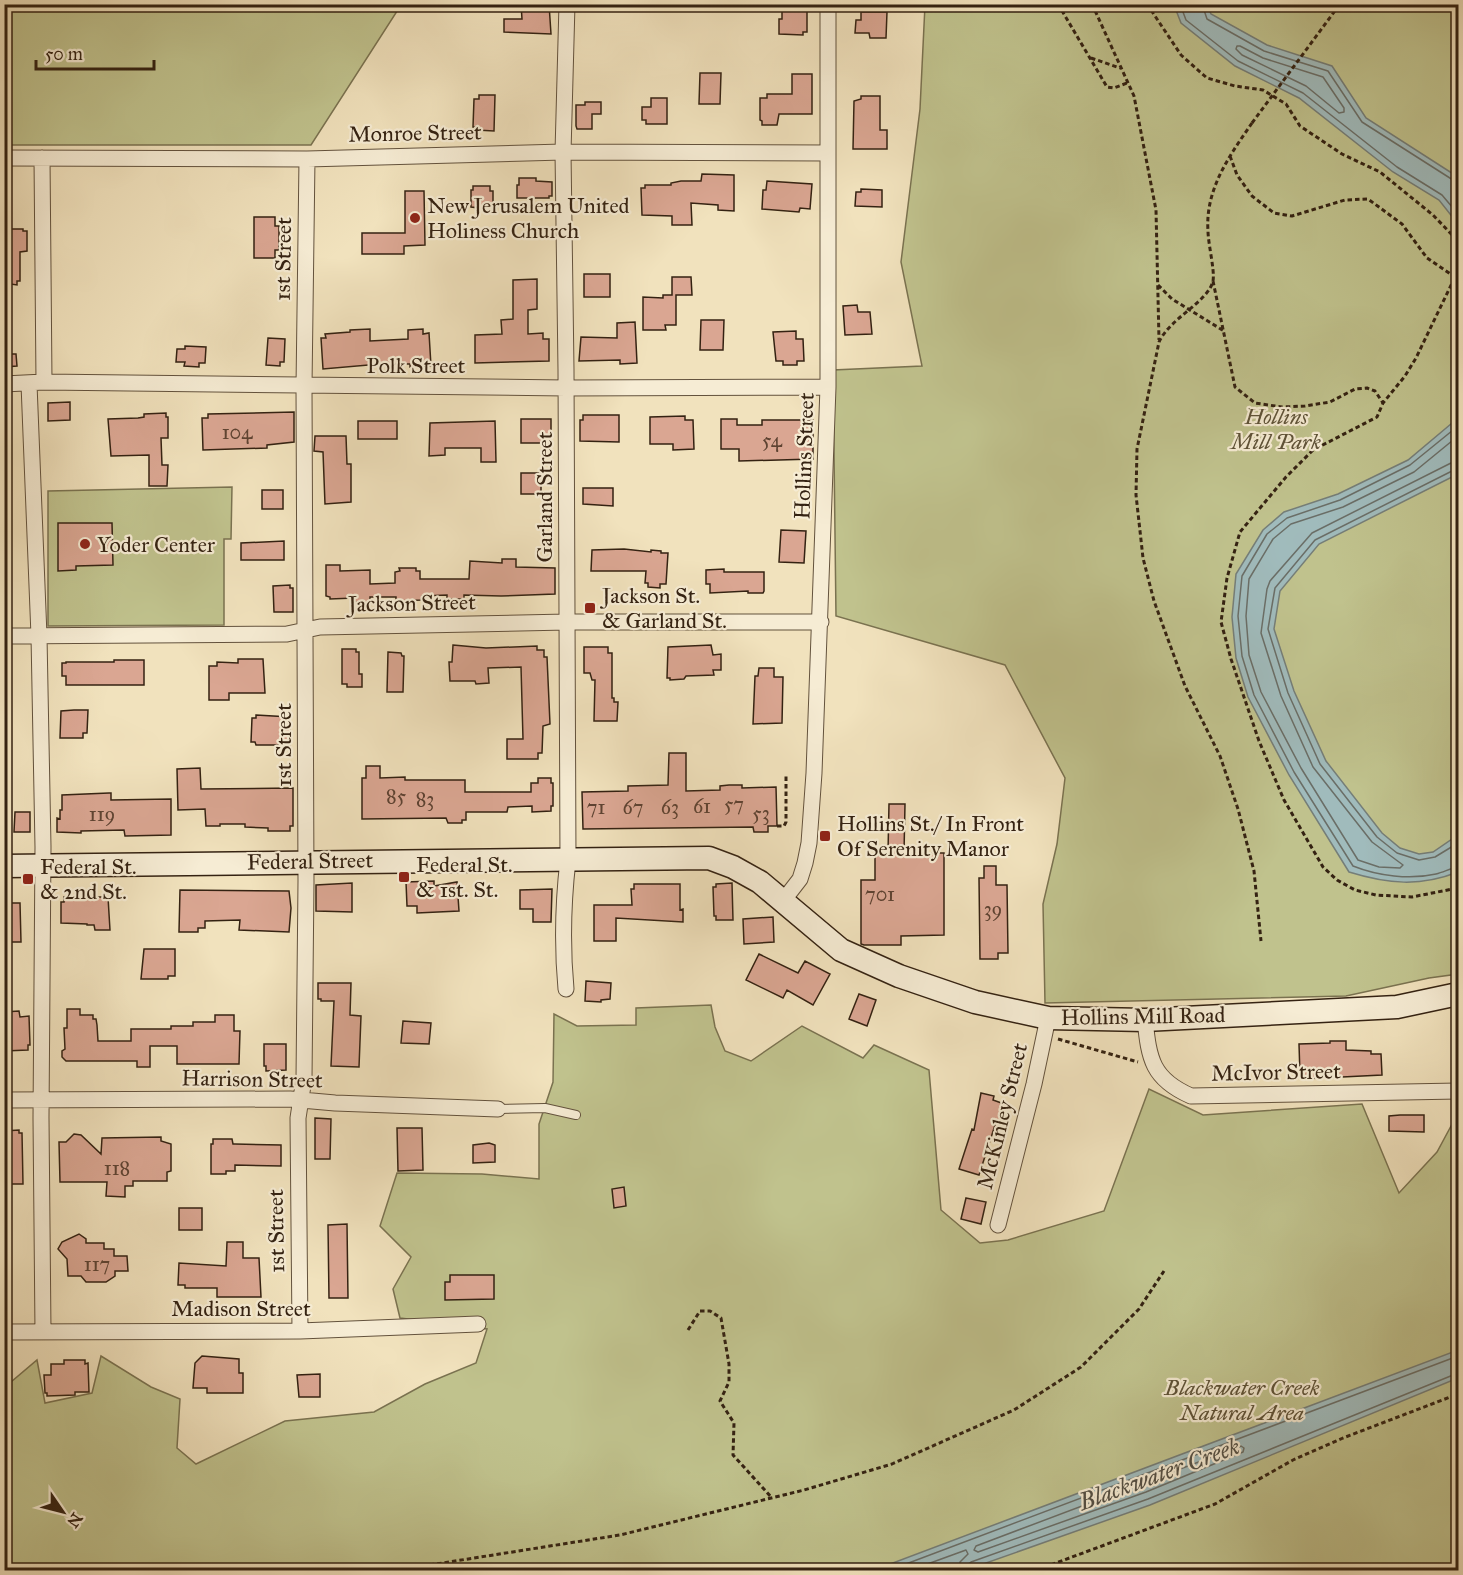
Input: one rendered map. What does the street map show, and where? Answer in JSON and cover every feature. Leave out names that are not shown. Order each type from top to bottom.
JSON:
[{"type":"street","name":"Garland Street","points":[[566,989],[563,950],[564,894],[568,860],[563,152],[567,4]]},
{"type":"street","name":"Hollins Street","points":[[783,901],[800,879],[809,843],[821,622],[828,387],[828,4]]},
{"type":"street","name":"Monroe Street","points":[[4,158],[307,159],[563,152],[828,153]]},
{"type":"street","points":[[42,158],[37,383],[42,866],[43,1332]]},
{"type":"street","name":"1st Street","points":[[300,1331],[298,1118],[304,1079],[306,861],[304,387],[307,159]]},
{"type":"street","name":"Polk Street","points":[[4,384],[566,388],[828,387]]},
{"type":"street","name":"Jackson Street","points":[[4,636],[287,634],[328,627],[567,622],[821,622]]},
{"type":"street","name":"Federal Street","points":[[4,866],[709,858],[733,867],[760,882],[783,901]]},
{"type":"street","name":"Hollins Mill Road","points":[[783,901],[841,950],[851,955],[899,976],[1051,1028],[1145,1020],[1397,1007],[1458,994]]},
{"type":"street","name":"McIvor Street","points":[[1145,1020],[1148,1052],[1160,1076],[1176,1090],[1191,1096],[1458,1091]]},
{"type":"street","name":"McKinley Street","points":[[998,1225],[1051,1028]]},
{"type":"street","name":"Harrison Street","points":[[4,1100],[302,1100],[498,1108]]},
{"type":"street","name":"Madison Street","points":[[4,1332],[300,1331],[478,1324]]},
{"type":"lane","points":[[498,1108],[545,1108],[576,1115]]},
{"type":"path","points":[[1058,4],[1107,87],[1127,83]]},
{"type":"path","points":[[1092,4],[1134,96],[1156,210],[1159,342]]},
{"type":"path","points":[[1147,4],[1181,55],[1207,78],[1235,86],[1263,90],[1286,104],[1299,126],[1342,154],[1380,172],[1433,215],[1456,239],[1458,253]]},
{"type":"path","points":[[1340,4],[1252,123],[1230,156],[1213,190],[1207,216],[1213,280],[1235,387],[1255,403],[1282,407],[1305,406],[1330,402],[1355,389],[1367,388],[1375,391],[1383,403]]},
{"type":"path","points":[[1091,58],[1121,68]]},
{"type":"path","points":[[1230,156],[1238,175],[1252,196],[1274,213],[1293,216],[1346,200],[1368,199],[1402,224],[1427,258],[1455,276]]},
{"type":"path","points":[[1458,263],[1455,276],[1416,358],[1383,403],[1377,417],[1313,450],[1286,477],[1240,532],[1227,578],[1221,622],[1259,741],[1284,800],[1323,867],[1337,880],[1356,890],[1376,895],[1412,897],[1458,888]]},
{"type":"path","points":[[1213,280],[1203,296],[1164,332],[1159,342],[1136,460],[1136,495],[1143,558],[1154,601],[1185,686],[1220,756],[1238,809],[1254,871],[1261,941]]},
{"type":"path","points":[[1158,285],[1172,299],[1225,332]]},
{"type":"path","points":[[777,826],[784,826],[786,822],[786,775]]},
{"type":"path","points":[[1051,1028],[1140,1063]]},
{"type":"path","points":[[385,1570],[620,1535],[772,1498],[892,1464],[1014,1410],[1081,1368],[1139,1309],[1164,1271]]},
{"type":"path","points":[[688,1330],[700,1311],[710,1311],[721,1318],[729,1382],[720,1401],[734,1423],[733,1455],[772,1498]]},
{"type":"path","points":[[1037,1570],[1215,1504],[1293,1460],[1343,1438],[1458,1394]]},
{"type":"green space","points":[[4,5],[401,5],[311,145],[5,145]]},
{"type":"green space","name":"Hollins Mill Park","points":[[925,5],[1458,5],[1458,974],[1346,996],[1045,1003],[1043,904],[1057,844],[1065,778],[1005,665],[836,616],[833,370],[922,366],[901,262],[920,109]]},
{"type":"green space","points":[[232,487],[231,539],[224,539],[224,625],[48,626],[48,491]]},
{"type":"green space","name":"Blackwater Creek Natural Area","points":[[711,1005],[715,1027],[725,1051],[751,1061],[802,1026],[863,1058],[874,1045],[929,1070],[941,1210],[980,1243],[1008,1240],[1104,1211],[1149,1089],[1203,1115],[1362,1104],[1399,1193],[1437,1152],[1458,1113],[1458,1570],[5,1570],[5,1392],[11,1382],[37,1360],[45,1403],[92,1393],[101,1356],[151,1387],[180,1399],[177,1448],[196,1464],[285,1421],[374,1412],[425,1384],[476,1363],[487,1329],[400,1318],[393,1289],[411,1257],[380,1226],[397,1173],[482,1174],[539,1179],[539,1124],[553,1082],[554,1014],[577,1026],[636,1025],[636,1008]]},
{"type":"water","points":[[1174,5],[1207,5],[1211,14],[1267,45],[1332,66],[1366,118],[1458,177],[1458,224],[1439,200],[1393,172],[1299,98],[1235,66],[1181,23]]},
{"type":"water","points":[[1458,418],[1458,474],[1319,544],[1280,591],[1274,629],[1294,691],[1326,761],[1382,833],[1400,848],[1419,854],[1433,852],[1458,835],[1458,872],[1417,882],[1377,879],[1349,872],[1289,775],[1248,697],[1236,658],[1232,617],[1236,574],[1263,530],[1284,512],[1338,494],[1408,460]]},
{"type":"water","name":"Blackwater Creek","points":[[1458,1350],[1458,1378],[1150,1505],[969,1569],[868,1570],[877,1569]]},
{"type":"building","points":[[521,4],[549,4],[551,34],[504,32],[504,19],[522,19]]},
{"type":"building","points":[[782,4],[807,4],[807,32],[803,32],[803,35],[779,34]]},
{"type":"building","points":[[861,12],[887,12],[886,38],[870,38],[869,33],[855,33],[856,20],[861,20]]},
{"type":"building","points":[[700,73],[721,73],[720,104],[699,104]]},
{"type":"building","points":[[792,74],[812,74],[812,114],[779,114],[777,125],[762,125],[760,98],[767,98],[767,94],[792,94]]},
{"type":"building","points":[[479,95],[495,95],[494,131],[477,130],[477,127],[473,127],[474,99],[479,99]]},
{"type":"building","points":[[861,96],[880,96],[880,130],[887,130],[887,149],[853,149],[854,101],[861,99]]},
{"type":"building","points":[[651,98],[667,98],[667,124],[646,124],[646,120],[642,120],[642,107],[651,107]]},
{"type":"building","points":[[585,102],[601,102],[601,114],[592,114],[592,129],[577,129],[576,105],[585,105]]},
{"type":"building","points":[[702,174],[734,175],[734,211],[718,210],[718,205],[691,203],[692,225],[672,225],[672,216],[642,215],[641,188],[645,188],[645,185],[671,185],[671,183],[681,181],[701,181]]},
{"type":"building","points":[[519,178],[536,178],[536,181],[552,182],[552,196],[549,198],[517,198]]},
{"type":"building","points":[[767,181],[812,184],[810,209],[800,208],[799,212],[762,209],[763,190],[766,190]]},
{"type":"building","points":[[473,186],[490,186],[490,191],[493,191],[493,210],[479,210],[479,208],[471,207]]},
{"type":"building","points":[[861,189],[882,190],[882,207],[855,206],[856,192],[861,192]]},
{"type":"building","points":[[405,191],[424,191],[425,245],[404,246],[404,254],[362,254],[362,233],[405,233]]},
{"type":"building","points":[[254,217],[275,217],[275,226],[279,226],[279,250],[275,250],[275,258],[254,258]]},
{"type":"building","points":[[4,229],[27,231],[27,251],[20,252],[20,281],[17,281],[17,285],[4,283]]},
{"type":"building","points":[[584,274],[610,274],[610,297],[584,297]]},
{"type":"building","points":[[672,277],[691,277],[692,295],[676,295],[676,325],[665,325],[666,330],[643,330],[643,297],[663,298],[663,295],[672,295]]},
{"type":"building","points":[[537,279],[537,309],[528,310],[528,334],[543,333],[543,339],[549,339],[549,361],[475,363],[475,335],[502,334],[501,320],[513,319],[513,280]]},
{"type":"building","points":[[857,305],[858,312],[870,312],[872,334],[845,335],[843,306]]},
{"type":"building","points":[[701,320],[724,320],[723,350],[700,350]]},
{"type":"building","points":[[635,322],[637,363],[620,364],[620,360],[579,361],[581,337],[617,338],[617,323]]},
{"type":"building","points":[[370,329],[370,341],[408,339],[408,330],[423,329],[423,334],[429,333],[431,366],[410,367],[410,364],[380,364],[323,369],[321,338],[326,338],[325,334]]},
{"type":"building","points":[[796,331],[796,339],[803,339],[804,361],[797,361],[797,365],[783,365],[783,361],[776,361],[773,332]]},
{"type":"building","points":[[268,338],[285,339],[284,362],[280,362],[280,366],[266,365]]},
{"type":"building","points":[[185,346],[206,347],[205,363],[199,363],[199,367],[184,366],[185,362],[176,362],[177,349],[185,349]]},
{"type":"building","points":[[4,354],[16,354],[17,366],[4,367]]},
{"type":"building","points":[[70,402],[70,420],[48,421],[48,403]]},
{"type":"building","points":[[294,412],[294,442],[267,445],[267,448],[203,450],[202,418],[208,418],[208,414]]},
{"type":"building","points":[[166,413],[168,438],[161,438],[162,465],[168,465],[167,486],[149,486],[149,455],[111,456],[108,419],[138,418],[144,417],[144,414]]},
{"type":"building","points":[[583,415],[619,415],[619,442],[580,441],[580,420],[583,420]]},
{"type":"building","points":[[685,416],[685,420],[693,420],[694,449],[673,450],[673,444],[650,444],[650,417]]},
{"type":"building","points":[[521,419],[551,419],[551,443],[521,443]]},
{"type":"building","points":[[721,419],[737,419],[737,425],[762,425],[762,420],[813,420],[813,459],[739,461],[739,449],[721,449]]},
{"type":"building","points":[[358,421],[397,421],[397,439],[358,439]]},
{"type":"building","points":[[495,421],[496,462],[481,462],[481,448],[445,448],[445,455],[429,456],[430,423]]},
{"type":"building","points":[[315,436],[346,436],[347,464],[351,464],[351,502],[325,504],[323,452],[314,451]]},
{"type":"building","points":[[521,473],[541,473],[541,494],[521,494]]},
{"type":"building","points":[[583,488],[613,488],[613,506],[583,504]]},
{"type":"building","points":[[262,490],[283,490],[283,509],[262,509]]},
{"type":"building","name":"Yoder Center","points":[[58,523],[112,523],[113,565],[76,566],[76,570],[58,571]]},
{"type":"building","points":[[781,530],[806,531],[804,563],[779,562]]},
{"type":"building","points":[[284,541],[284,560],[241,560],[241,543]]},
{"type":"building","points":[[624,549],[668,553],[666,584],[660,584],[660,588],[648,587],[648,583],[645,583],[646,571],[591,571],[592,550]]},
{"type":"building","points":[[502,559],[516,559],[516,567],[555,568],[555,594],[464,595],[464,599],[447,599],[447,595],[422,596],[421,600],[396,601],[396,597],[370,597],[370,602],[355,602],[354,598],[330,599],[326,596],[326,565],[340,565],[340,571],[370,570],[370,584],[395,583],[395,572],[400,571],[399,568],[416,568],[416,571],[420,571],[420,579],[469,579],[470,561],[502,563]]},
{"type":"building","points":[[724,569],[724,572],[764,572],[763,593],[748,593],[748,591],[710,593],[710,584],[706,584],[706,570]]},
{"type":"building","points":[[290,585],[290,588],[293,588],[293,612],[274,612],[273,586]]},
{"type":"building","points":[[453,645],[486,648],[537,646],[537,650],[544,650],[544,657],[547,657],[550,724],[543,726],[542,753],[538,753],[538,759],[507,759],[507,739],[523,739],[521,667],[488,668],[489,683],[450,681],[449,662],[452,662]]},
{"type":"building","points":[[711,645],[713,655],[721,654],[721,670],[713,670],[714,675],[686,676],[684,679],[670,680],[667,678],[668,647]]},
{"type":"building","points":[[584,647],[608,647],[608,653],[612,653],[612,698],[614,702],[618,702],[617,721],[594,721],[595,680],[592,680],[590,673],[584,673]]},
{"type":"building","points":[[342,649],[356,649],[356,652],[359,652],[359,674],[362,674],[362,687],[347,687],[347,684],[342,684]]},
{"type":"building","points":[[388,652],[401,653],[404,656],[403,692],[387,692]]},
{"type":"building","points":[[238,659],[263,659],[265,693],[229,693],[229,700],[209,700],[209,666],[217,666],[217,662],[238,663]]},
{"type":"building","points":[[114,660],[144,660],[144,685],[66,685],[66,676],[62,676],[62,663],[114,662]]},
{"type":"building","points":[[759,668],[774,668],[774,677],[783,677],[782,723],[753,724],[755,676],[758,676]]},
{"type":"building","points":[[88,710],[87,733],[83,733],[83,738],[60,738],[61,711]]},
{"type":"building","points":[[256,715],[290,717],[290,745],[256,745],[255,742],[251,742],[252,718],[256,718]]},
{"type":"building","points":[[669,753],[686,753],[686,791],[720,790],[720,786],[729,785],[742,785],[742,788],[776,787],[777,826],[768,826],[768,832],[754,832],[753,827],[583,829],[582,792],[628,791],[628,786],[668,785]]},
{"type":"building","points":[[366,766],[380,766],[380,778],[465,780],[465,792],[531,792],[531,783],[538,783],[538,778],[551,778],[553,806],[551,806],[551,811],[532,812],[532,806],[508,807],[507,812],[466,812],[466,820],[462,820],[462,823],[448,823],[446,818],[362,819],[362,778],[366,778]]},
{"type":"building","points":[[200,768],[201,789],[293,788],[293,826],[290,826],[290,831],[268,831],[268,828],[245,827],[245,824],[206,826],[205,809],[178,810],[177,769]]},
{"type":"building","points":[[111,793],[111,800],[171,799],[171,835],[125,836],[124,830],[57,832],[57,818],[60,819],[60,810],[62,810],[62,795]]},
{"type":"building","points":[[889,804],[905,804],[904,853],[944,853],[944,935],[901,936],[901,945],[864,945],[861,944],[861,880],[875,880],[875,856],[888,853]]},
{"type":"building","points":[[15,812],[30,812],[30,832],[14,832]]},
{"type":"building","points":[[984,866],[996,866],[996,885],[1007,885],[1008,953],[998,953],[998,959],[980,959],[979,878],[984,878]]},
{"type":"building","points":[[434,881],[434,886],[457,882],[459,911],[417,913],[417,906],[407,906],[406,882]]},
{"type":"building","points":[[352,883],[352,912],[316,911],[316,885]]},
{"type":"building","points":[[732,883],[733,920],[716,920],[713,887],[716,887],[716,884]]},
{"type":"building","points":[[634,884],[680,884],[680,910],[683,909],[683,922],[616,918],[616,941],[594,941],[594,905],[632,905],[631,889],[634,889]]},
{"type":"building","points":[[552,889],[551,922],[533,922],[533,909],[520,909],[520,890]]},
{"type":"building","points":[[180,890],[289,891],[291,908],[289,932],[239,930],[240,920],[205,921],[205,928],[198,928],[198,932],[179,932]]},
{"type":"building","points":[[64,897],[108,897],[110,930],[95,930],[94,925],[87,924],[61,923],[61,902],[64,902]]},
{"type":"building","points":[[8,903],[20,903],[21,942],[5,942],[5,908],[8,908]]},
{"type":"building","points":[[773,917],[774,942],[744,944],[743,919]]},
{"type":"building","points":[[144,949],[175,949],[175,976],[168,976],[168,979],[141,979]]},
{"type":"building","points":[[759,954],[798,973],[805,961],[830,974],[813,1005],[787,990],[783,998],[746,980]]},
{"type":"building","points":[[586,981],[611,983],[610,999],[601,1000],[601,1002],[585,1001]]},
{"type":"building","points":[[318,983],[351,983],[350,1015],[361,1016],[359,1067],[331,1066],[334,1001],[318,999]]},
{"type":"building","points":[[859,994],[876,1000],[867,1026],[849,1019]]},
{"type":"building","points":[[67,1009],[80,1009],[80,1015],[93,1015],[93,1019],[96,1019],[98,1041],[131,1041],[131,1029],[171,1029],[171,1026],[193,1026],[193,1022],[215,1022],[215,1015],[234,1015],[234,1031],[240,1031],[239,1064],[177,1064],[177,1046],[150,1046],[150,1067],[137,1067],[137,1061],[66,1061],[62,1057],[62,1051],[65,1049],[64,1028],[67,1028]]},
{"type":"building","points":[[19,1011],[20,1017],[29,1016],[30,1045],[28,1045],[28,1050],[4,1051],[4,1012]]},
{"type":"building","points":[[403,1021],[431,1023],[429,1044],[401,1043]]},
{"type":"building","points":[[1330,1041],[1346,1041],[1346,1050],[1371,1051],[1371,1054],[1381,1054],[1382,1075],[1302,1079],[1299,1044],[1330,1043]]},
{"type":"building","points":[[264,1044],[286,1044],[286,1070],[266,1071]]},
{"type":"building","points":[[981,1093],[994,1096],[993,1100],[1007,1105],[1003,1121],[996,1122],[979,1175],[959,1169],[972,1129],[974,1130]]},
{"type":"building","points":[[1424,1115],[1424,1132],[1389,1131],[1389,1116]]},
{"type":"building","points":[[315,1118],[331,1119],[330,1159],[315,1159]]},
{"type":"building","points":[[397,1128],[422,1128],[423,1170],[398,1171]]},
{"type":"building","points":[[19,1130],[19,1133],[22,1133],[23,1184],[4,1184],[4,1131]]},
{"type":"building","points":[[74,1134],[81,1135],[101,1154],[102,1138],[161,1137],[161,1141],[171,1144],[171,1171],[167,1172],[167,1181],[133,1181],[133,1186],[125,1186],[125,1197],[106,1196],[107,1182],[60,1182],[59,1142],[66,1142]]},
{"type":"building","points":[[213,1139],[232,1139],[233,1144],[281,1145],[281,1166],[235,1165],[235,1171],[226,1171],[226,1174],[211,1174]]},
{"type":"building","points":[[489,1143],[495,1145],[495,1162],[473,1163],[473,1145]]},
{"type":"building","points":[[624,1187],[626,1206],[614,1208],[612,1189]]},
{"type":"building","points":[[966,1198],[986,1202],[981,1224],[961,1219]]},
{"type":"building","points":[[179,1208],[202,1208],[202,1230],[179,1230]]},
{"type":"building","points":[[347,1224],[348,1298],[329,1298],[328,1225]]},
{"type":"building","points":[[79,1234],[86,1239],[86,1243],[104,1243],[104,1249],[114,1249],[114,1256],[127,1256],[128,1271],[115,1271],[115,1276],[106,1282],[86,1282],[81,1276],[68,1276],[67,1259],[58,1249],[62,1242]]},
{"type":"building","points":[[227,1242],[243,1242],[243,1258],[259,1258],[261,1297],[217,1297],[217,1288],[185,1288],[185,1285],[178,1285],[179,1263],[226,1266]]},
{"type":"building","points":[[450,1275],[494,1275],[494,1299],[445,1300],[445,1282],[450,1282]]},
{"type":"building","points":[[202,1356],[239,1359],[239,1373],[243,1373],[243,1393],[207,1393],[207,1388],[193,1388],[195,1363]]},
{"type":"building","points":[[64,1360],[85,1360],[85,1364],[88,1363],[89,1392],[47,1396],[44,1375],[51,1375],[51,1364],[64,1364]]},
{"type":"building","points":[[320,1374],[320,1397],[299,1397],[297,1375]]},
{"type":"place","name":"New Jerusalem United Holiness Church","points":[[415,218]]},
{"type":"place","name":"Yoder Center","points":[[85,544]]},
{"type":"place","name":"Jackson St. & Garland St.","points":[[590,608]]},
{"type":"place","name":"Hollins St./ In Front Of Serenity Manor","points":[[825,836]]},
{"type":"place","name":"Federal St. & 1st. St.","points":[[404,877]]},
{"type":"place","name":"Federal St. & 2nd St.","points":[[28,879]]}]
